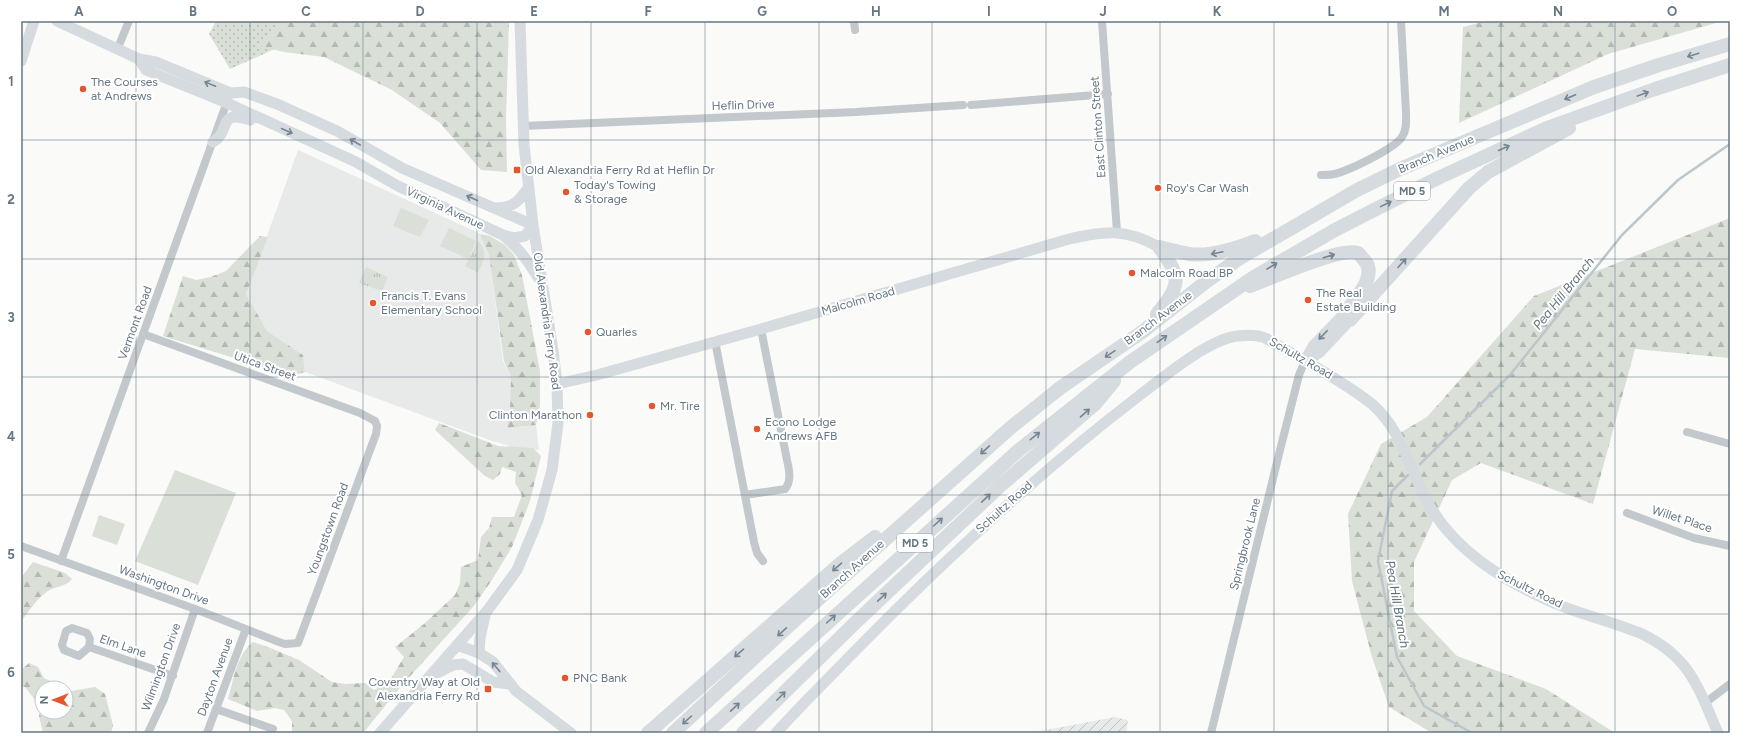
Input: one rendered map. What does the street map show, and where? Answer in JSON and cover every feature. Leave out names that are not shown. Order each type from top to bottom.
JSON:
[{"type":"highway","name":"Branch Avenue","points":[[673,733],[1008,429],[1060,388],[1142,332],[1207,281],[1240,258],[1357,190],[1400,169],[1594,87],[1659,65],[1730,44]]},
{"type":"highway","name":"Branch Avenue","points":[[706,733],[1019,450],[1130,362],[1227,294],[1286,257],[1335,230],[1440,177],[1547,128],[1691,77],[1730,66]]},
{"type":"highway","points":[[1348,316],[1469,188],[1488,172],[1606,107]]},
{"type":"highway","points":[[1159,247],[1190,254],[1212,254],[1240,248],[1318,213]]},
{"type":"highway","points":[[1142,332],[1166,303],[1174,289],[1176,275],[1170,262],[1159,247]]},
{"type":"highway","points":[[1227,294],[1326,257],[1347,252],[1358,253],[1367,263],[1368,274],[1366,285],[1348,316]]},
{"type":"highway","points":[[743,733],[857,621],[1000,486],[1095,404],[1130,362]]},
{"type":"highway","points":[[648,733],[841,563],[900,517],[947,485]]},
{"type":"street","points":[[21,61],[34,21]]},
{"type":"street","name":"Virginia Avenue","points":[[56,21],[139,60],[156,62],[229,98],[260,119],[354,161],[398,186],[503,235],[514,238],[525,236],[533,225],[402,168],[337,131],[277,104],[244,92],[229,98]]},
{"type":"street","points":[[117,50],[129,21]]},
{"type":"street","name":"Old Alexandria Ferry Road","points":[[380,733],[487,611],[517,570],[543,504],[552,470],[558,423],[557,384],[533,225],[529,187],[523,126],[520,21]]},
{"type":"street","points":[[854,21],[855,30]]},
{"type":"street","name":"East Clinton Street","points":[[1102,21],[1117,232]]},
{"type":"street","points":[[1321,175],[1341,172],[1385,151],[1399,141],[1404,135],[1406,126],[1401,21]]},
{"type":"street","name":"Heflin Drive","points":[[523,126],[856,112],[1108,94]]},
{"type":"street","name":"Vermont Road","points":[[61,561],[229,98]]},
{"type":"street","points":[[213,142],[219,138],[226,122],[233,116],[251,120],[260,119]]},
{"type":"street","points":[[492,208],[512,206],[529,187]]},
{"type":"street","name":"Malcolm Road","points":[[557,384],[597,375],[761,329],[1069,239],[1100,233],[1117,232],[1138,237],[1159,247]]},
{"type":"street","points":[[503,235],[518,248],[531,264],[543,284]]},
{"type":"street","points":[[1305,361],[1320,352],[1348,316]]},
{"type":"street","points":[[745,495],[785,489],[788,486],[789,480],[787,460],[761,329]]},
{"type":"street","name":"Utica Street","points":[[143,334],[360,412],[374,420],[376,423]]},
{"type":"street","name":"Schultz Road","points":[[776,733],[915,590],[1037,478],[1102,423],[1178,367],[1214,343],[1236,336],[1262,336],[1336,379],[1382,414],[1400,440],[1422,492],[1434,512],[1451,534],[1476,559],[1495,573],[1546,600],[1623,626],[1654,640],[1675,654],[1690,672],[1718,733]]},
{"type":"street","points":[[715,342],[754,542],[757,553],[763,561]]},
{"type":"street","name":"Springbrook Lane","points":[[1211,733],[1278,458],[1299,375],[1305,361]]},
{"type":"street","name":"Youngstown Road","points":[[298,643],[376,434],[376,423]]},
{"type":"street","points":[[1687,432],[1730,444]]},
{"type":"street","name":"Willet Place","points":[[1626,513],[1694,538],[1730,546]]},
{"type":"street","name":"Washington Drive","points":[[21,546],[195,609],[285,644],[298,643]]},
{"type":"street","name":"Wilmington Drive","points":[[148,733],[157,716],[173,676],[195,609]]},
{"type":"street","points":[[479,653],[480,638],[487,611]]},
{"type":"street","name":"Dayton Avenue","points":[[207,733],[246,629]]},
{"type":"street","points":[[457,645],[479,653],[493,662],[516,691],[571,733]]},
{"type":"street","points":[[457,645],[475,672]]},
{"type":"street","name":"Elm Lane","points":[[89,647],[173,676]]},
{"type":"street","points":[[429,677],[453,665],[463,664],[493,682],[510,684]]},
{"type":"street","points":[[1705,702],[1730,684]]},
{"type":"street","points":[[216,710],[273,729]]},
{"type":"shaded area","name":"Francis T. Evans Elementary School","points":[[298,150],[481,234],[489,255],[503,361],[511,377],[511,410],[507,428],[536,425],[539,450],[522,449],[492,441],[305,372],[303,355],[267,331],[246,294]]},
{"type":"shaded area","points":[[1115,717],[1128,720],[1126,733],[1030,733]]},
{"type":"green space","points":[[216,21],[328,21],[318,30],[230,69],[209,34]]},
{"type":"green space","points":[[282,21],[509,21],[506,119],[507,172],[481,170],[440,123],[392,90],[324,57],[284,52],[259,46]]},
{"type":"green space","points":[[1487,21],[1723,21],[1608,54],[1459,123],[1463,27]]},
{"type":"green space","points":[[401,208],[429,220],[420,237],[393,226]]},
{"type":"green space","points":[[1730,218],[1730,358],[1635,349],[1593,504],[1481,463],[1452,480],[1414,562],[1414,611],[1457,656],[1546,689],[1615,733],[1432,733],[1389,707],[1372,657],[1352,581],[1348,514],[1381,444],[1427,417],[1534,296]]},
{"type":"green space","points":[[449,228],[476,241],[468,259],[440,246]]},
{"type":"green space","points":[[481,234],[490,236],[505,245],[514,255],[522,275],[540,371],[540,406],[536,425],[507,428],[510,410],[511,377],[504,361],[489,255]]},
{"type":"green space","points":[[260,236],[268,237],[246,294],[267,331],[303,355],[305,372],[292,376],[163,336],[183,276],[196,280],[211,277],[226,271]]},
{"type":"green space","points":[[478,241],[483,249],[484,260],[478,273],[465,266]]},
{"type":"green space","points":[[366,267],[388,277],[382,291],[359,283]]},
{"type":"green space","points":[[439,423],[498,446],[533,448],[541,456],[530,501],[512,547],[492,580],[473,607],[403,684],[363,733],[292,733],[292,721],[284,710],[275,708],[257,711],[228,699],[239,661],[247,648],[253,642],[299,660],[332,682],[345,684],[365,683],[374,690],[389,682],[404,657],[395,647],[424,624],[455,595],[460,583],[461,567],[478,560],[481,537],[489,528],[492,517],[514,517],[522,495],[515,483],[516,472],[502,467],[500,474],[493,480],[485,476],[435,430]]},
{"type":"green space","points":[[175,470],[236,493],[198,585],[135,561]]},
{"type":"green space","points":[[99,515],[125,524],[117,545],[92,536]]},
{"type":"green space","points":[[33,562],[65,573],[72,579],[66,584],[47,591],[35,603],[21,621],[21,578]]},
{"type":"green space","points":[[29,663],[38,667],[44,678],[48,680],[34,680],[34,699],[25,687],[21,687],[21,670]]},
{"type":"green space","points":[[95,687],[105,694],[113,725],[111,733],[43,733],[40,720],[74,720],[74,690]]},
{"type":"waterway","name":"Pea Hill Branch","points":[[1420,464],[1510,375],[1622,235],[1678,180],[1730,144]]},
{"type":"waterway","name":"Pea Hill Branch","points":[[1408,475],[1392,491],[1378,561],[1397,657],[1424,706],[1472,733]]},
{"type":"place","name":"The Courses at Andrews","points":[[83,89]]},
{"type":"place","name":"Old Alexandria Ferry Rd at Heflin Dr","points":[[517,170]]},
{"type":"place","name":"Roy's Car Wash","points":[[1158,188]]},
{"type":"place","name":"Today's Towing & Storage","points":[[566,192]]},
{"type":"place","name":"Malcolm Road BP","points":[[1132,273]]},
{"type":"place","name":"The Real Estate Building","points":[[1308,300]]},
{"type":"place","name":"Francis T. Evans Elementary School","points":[[373,303]]},
{"type":"place","name":"Quarles","points":[[588,332]]},
{"type":"place","name":"Mr. Tire","points":[[652,406]]},
{"type":"place","name":"Clinton Marathon","points":[[590,415]]},
{"type":"place","name":"Econo Lodge Andrews AFB","points":[[757,429]]},
{"type":"place","name":"PNC Bank","points":[[565,678]]},
{"type":"place","name":"Coventry Way at Old Alexandria Ferry Rd","points":[[488,689]]}]
